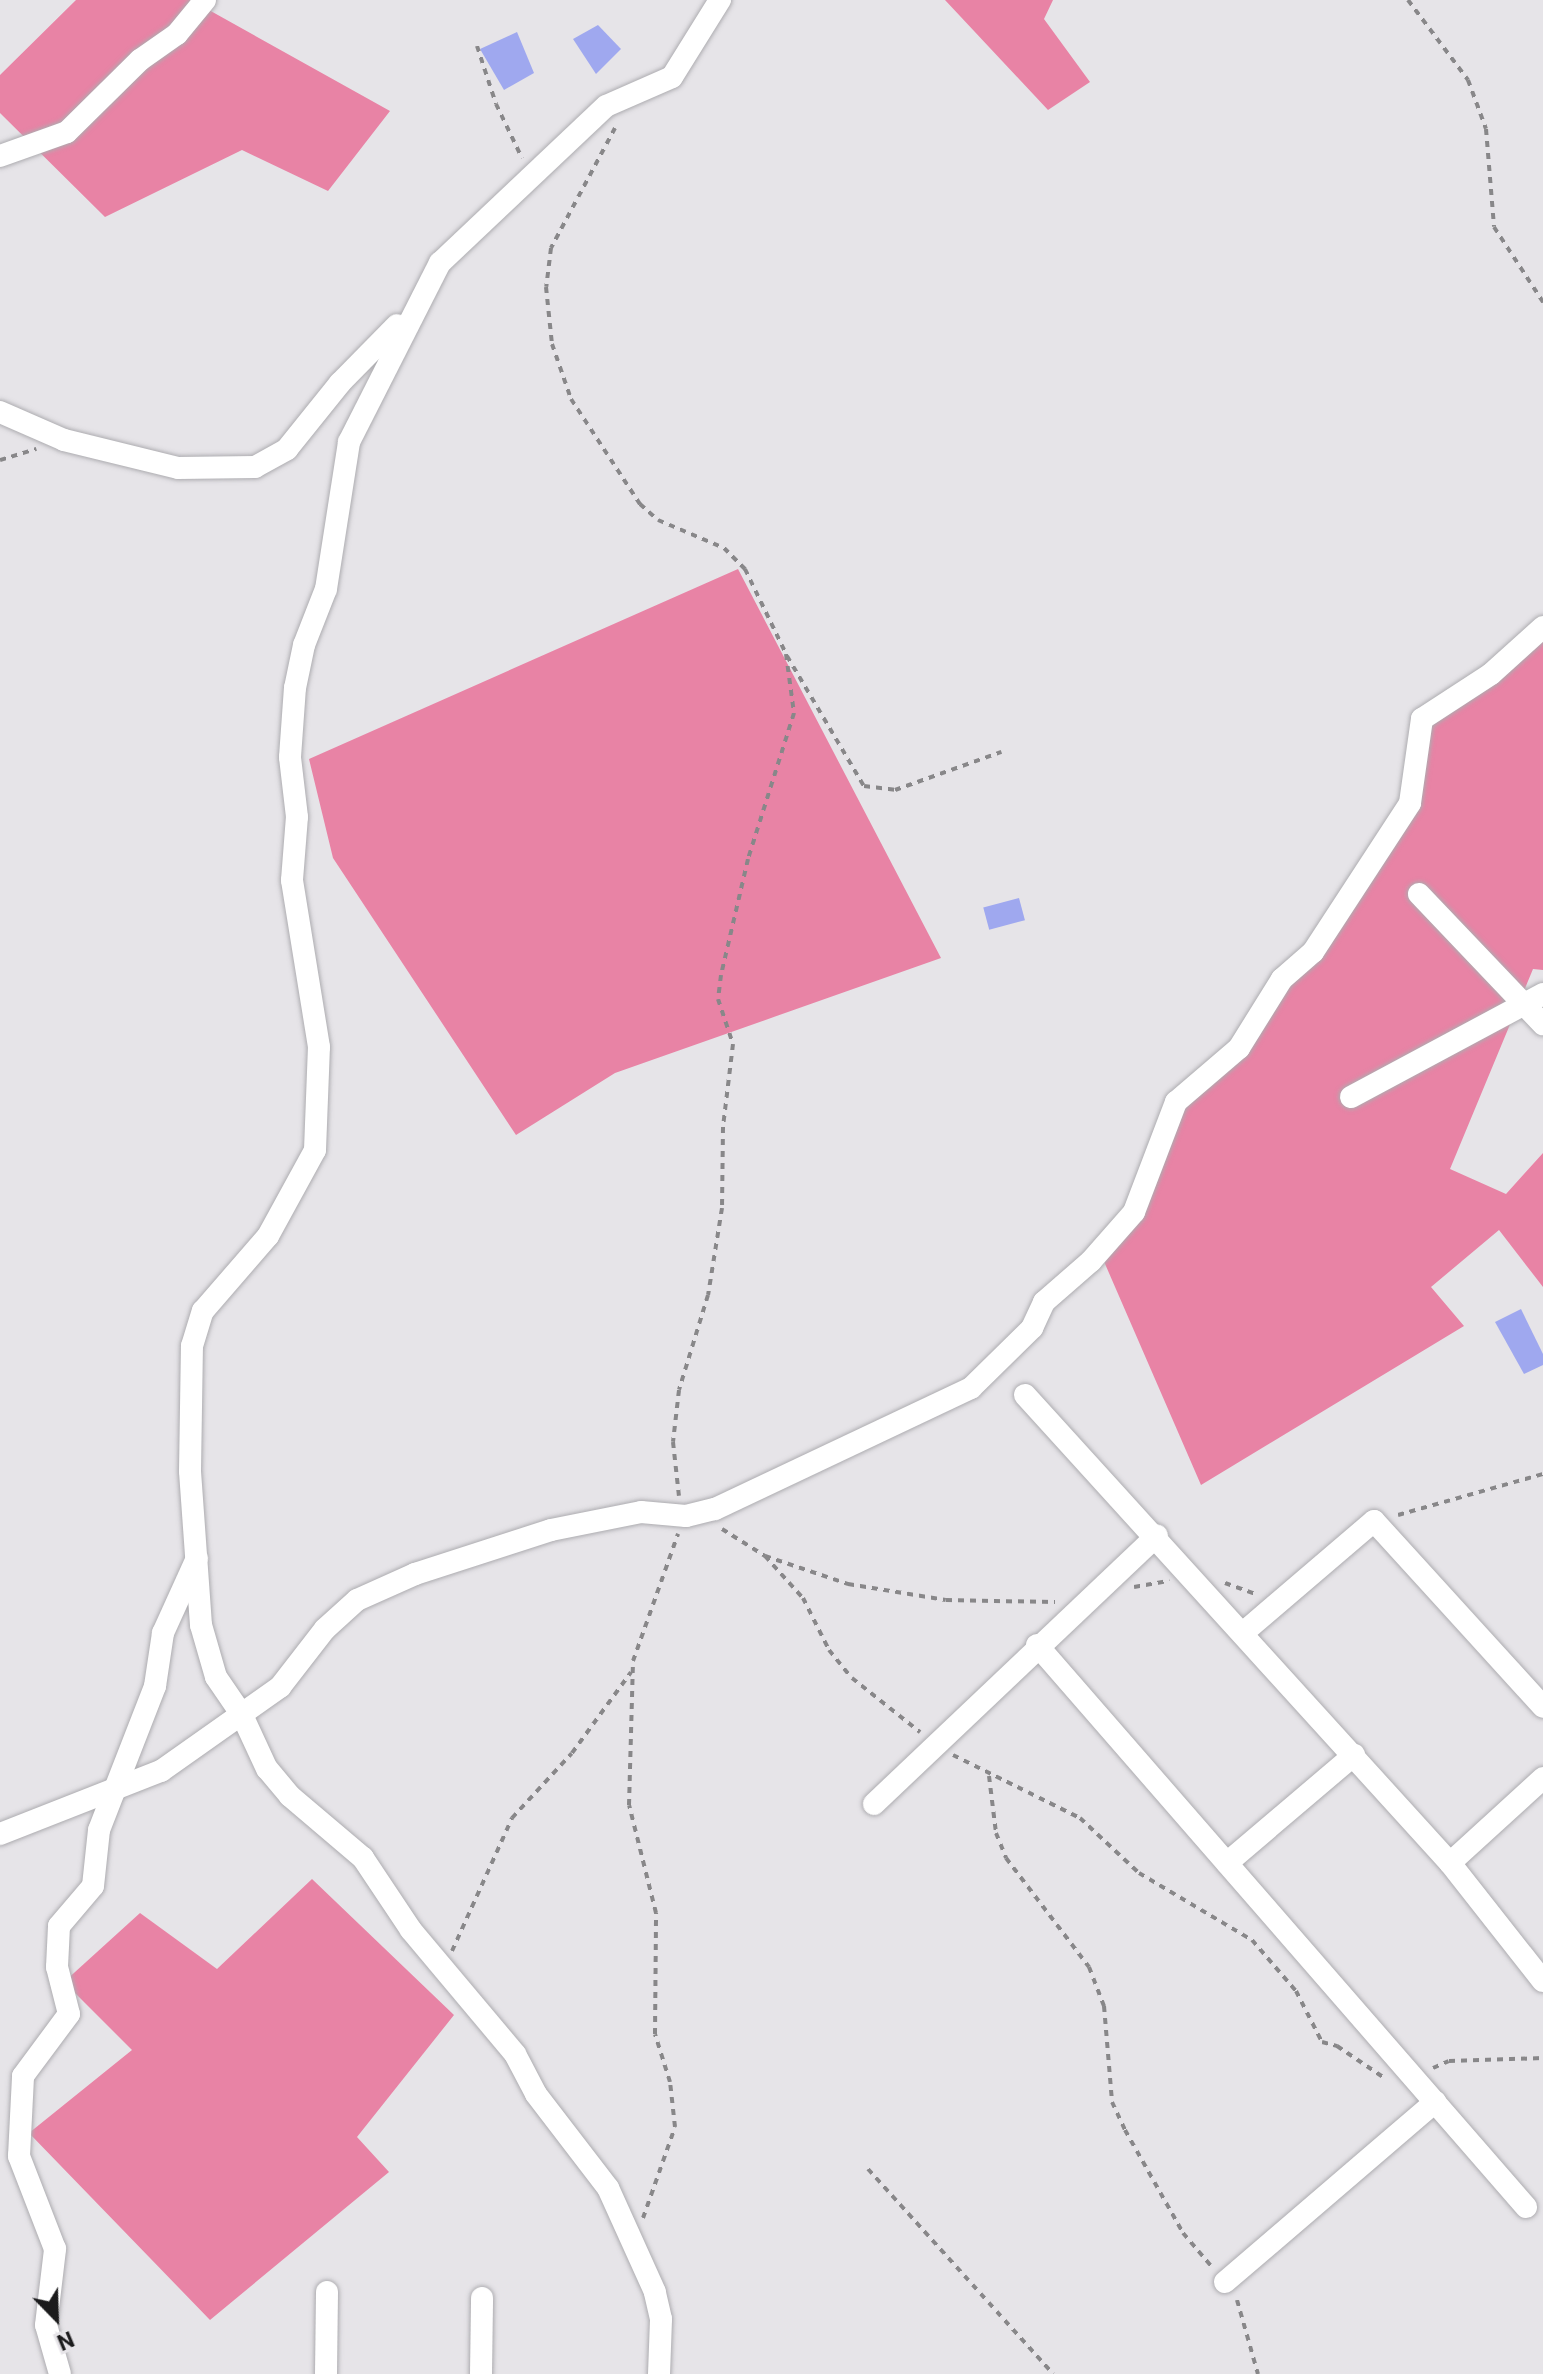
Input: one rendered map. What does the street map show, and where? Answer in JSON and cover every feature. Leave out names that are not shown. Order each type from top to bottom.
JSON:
[{"type":"street","points":[[0,156],[67,132],[140,60],[177,34],[205,0]]},
{"type":"street","points":[[659,2374],[661,2319],[650,2273],[588,2156],[536,2094],[515,2054],[445,1972],[363,1858],[267,1769],[242,1715],[216,1677],[201,1625],[199,1553],[190,1471],[192,1346],[203,1311],[268,1236],[315,1150],[319,1047],[292,880],[297,817],[290,757],[295,688],[304,645],[326,589],[349,442],[440,263],[606,106],[672,77],[720,0]]},
{"type":"street","points":[[0,412],[64,440],[178,468],[255,467],[287,449],[340,383],[416,307]]},
{"type":"street","points":[[0,1834],[161,1771],[280,1687],[325,1629],[357,1600],[415,1574],[551,1530],[641,1512],[686,1516],[715,1509],[801,1473],[849,1442],[951,1400],[1001,1362],[1032,1328],[1044,1302],[1091,1261],[1134,1212],[1176,1102],[1239,1048],[1282,979],[1313,952],[1410,803],[1422,719],[1491,674],[1543,627]]},
{"type":"street","points":[[1419,894],[1533,999],[1543,1024]]},
{"type":"street","points":[[1351,1097],[1533,999]]},
{"type":"street","points":[[1025,1395],[1157,1535],[1450,1863],[1543,1981]]},
{"type":"street","points":[[1244,1632],[1374,1521],[1543,1707]]},
{"type":"street","points":[[874,1804],[1037,1645],[1157,1535]]},
{"type":"street","points":[[60,2374],[46,2325],[55,2249],[19,2156],[17,2112],[23,2076],[69,2014],[57,1967],[59,1926],[93,1886],[99,1830],[155,1686],[163,1633],[199,1553]]},
{"type":"street","points":[[1037,1645],[1526,2207]]},
{"type":"street","points":[[1227,1863],[1354,1755]]},
{"type":"street","points":[[1450,1863],[1543,1778]]},
{"type":"street","points":[[1225,2282],[1435,2102]]},
{"type":"street","points":[[326,2374],[327,2292]]},
{"type":"street","points":[[481,2374],[482,2298]]},
{"type":"path","points":[[1408,0],[1468,80],[1486,129],[1494,227],[1543,302]]},
{"type":"path","points":[[477,46],[528,179]]},
{"type":"path","points":[[618,123],[551,248],[546,287],[552,344],[571,399],[640,504],[658,520],[724,548],[745,569],[786,654],[864,786],[895,790],[1001,752]]},
{"type":"path","points":[[636,2244],[675,2127],[670,2082],[655,2034],[656,1913],[629,1805],[633,1670],[686,1516],[675,1487],[673,1442],[679,1390],[708,1295],[722,1208],[723,1127],[733,1044],[719,987],[748,859],[794,713],[786,654]]},
{"type":"path","points":[[765,1556],[803,1598],[829,1650],[852,1678],[935,1744],[989,1776],[1080,1818],[1139,1873],[1252,1940],[1296,1991],[1322,2042],[1337,2046],[1388,2081],[1413,2077],[1449,2061],[1543,2058]]},
{"type":"path","points":[[445,1972],[468,1907],[512,1818],[572,1753],[633,1670]]},
{"type":"path","points":[[989,1776],[996,1833],[1006,1858],[1089,1967],[1104,2006],[1112,2102],[1183,2233],[1237,2299],[1258,2374]]},
{"type":"path","points":[[868,2169],[1053,2374]]},
{"type":"shaded area","points":[[76,0],[191,0],[390,111],[328,191],[242,150],[105,217],[0,113],[0,75]]},
{"type":"shaded area","points":[[945,0],[1053,0],[1044,19],[1090,82],[1048,110]]},
{"type":"shaded area","points":[[738,569],[941,958],[615,1073],[516,1135],[333,858],[309,759]]},
{"type":"shaded area","points":[[1543,627],[1543,970],[1533,969],[1450,1169],[1506,1194],[1543,1153],[1543,1287],[1499,1230],[1431,1287],[1464,1326],[1201,1485],[1099,1250],[1134,1212],[1161,1134],[1239,1048],[1410,803],[1415,740]]},
{"type":"shaded area","points":[[312,1879],[454,2015],[357,2137],[389,2172],[210,2320],[29,2133],[132,2050],[64,1982],[140,1913],[217,1969]]},
{"type":"building","points":[[598,25],[621,49],[596,74],[573,39]]},
{"type":"building","points":[[517,32],[534,73],[504,90],[480,49]]},
{"type":"building","points":[[1019,898],[1025,920],[989,930],[983,908]]},
{"type":"building","points":[[1521,1309],[1543,1354],[1543,1365],[1524,1374],[1495,1322]]}]
